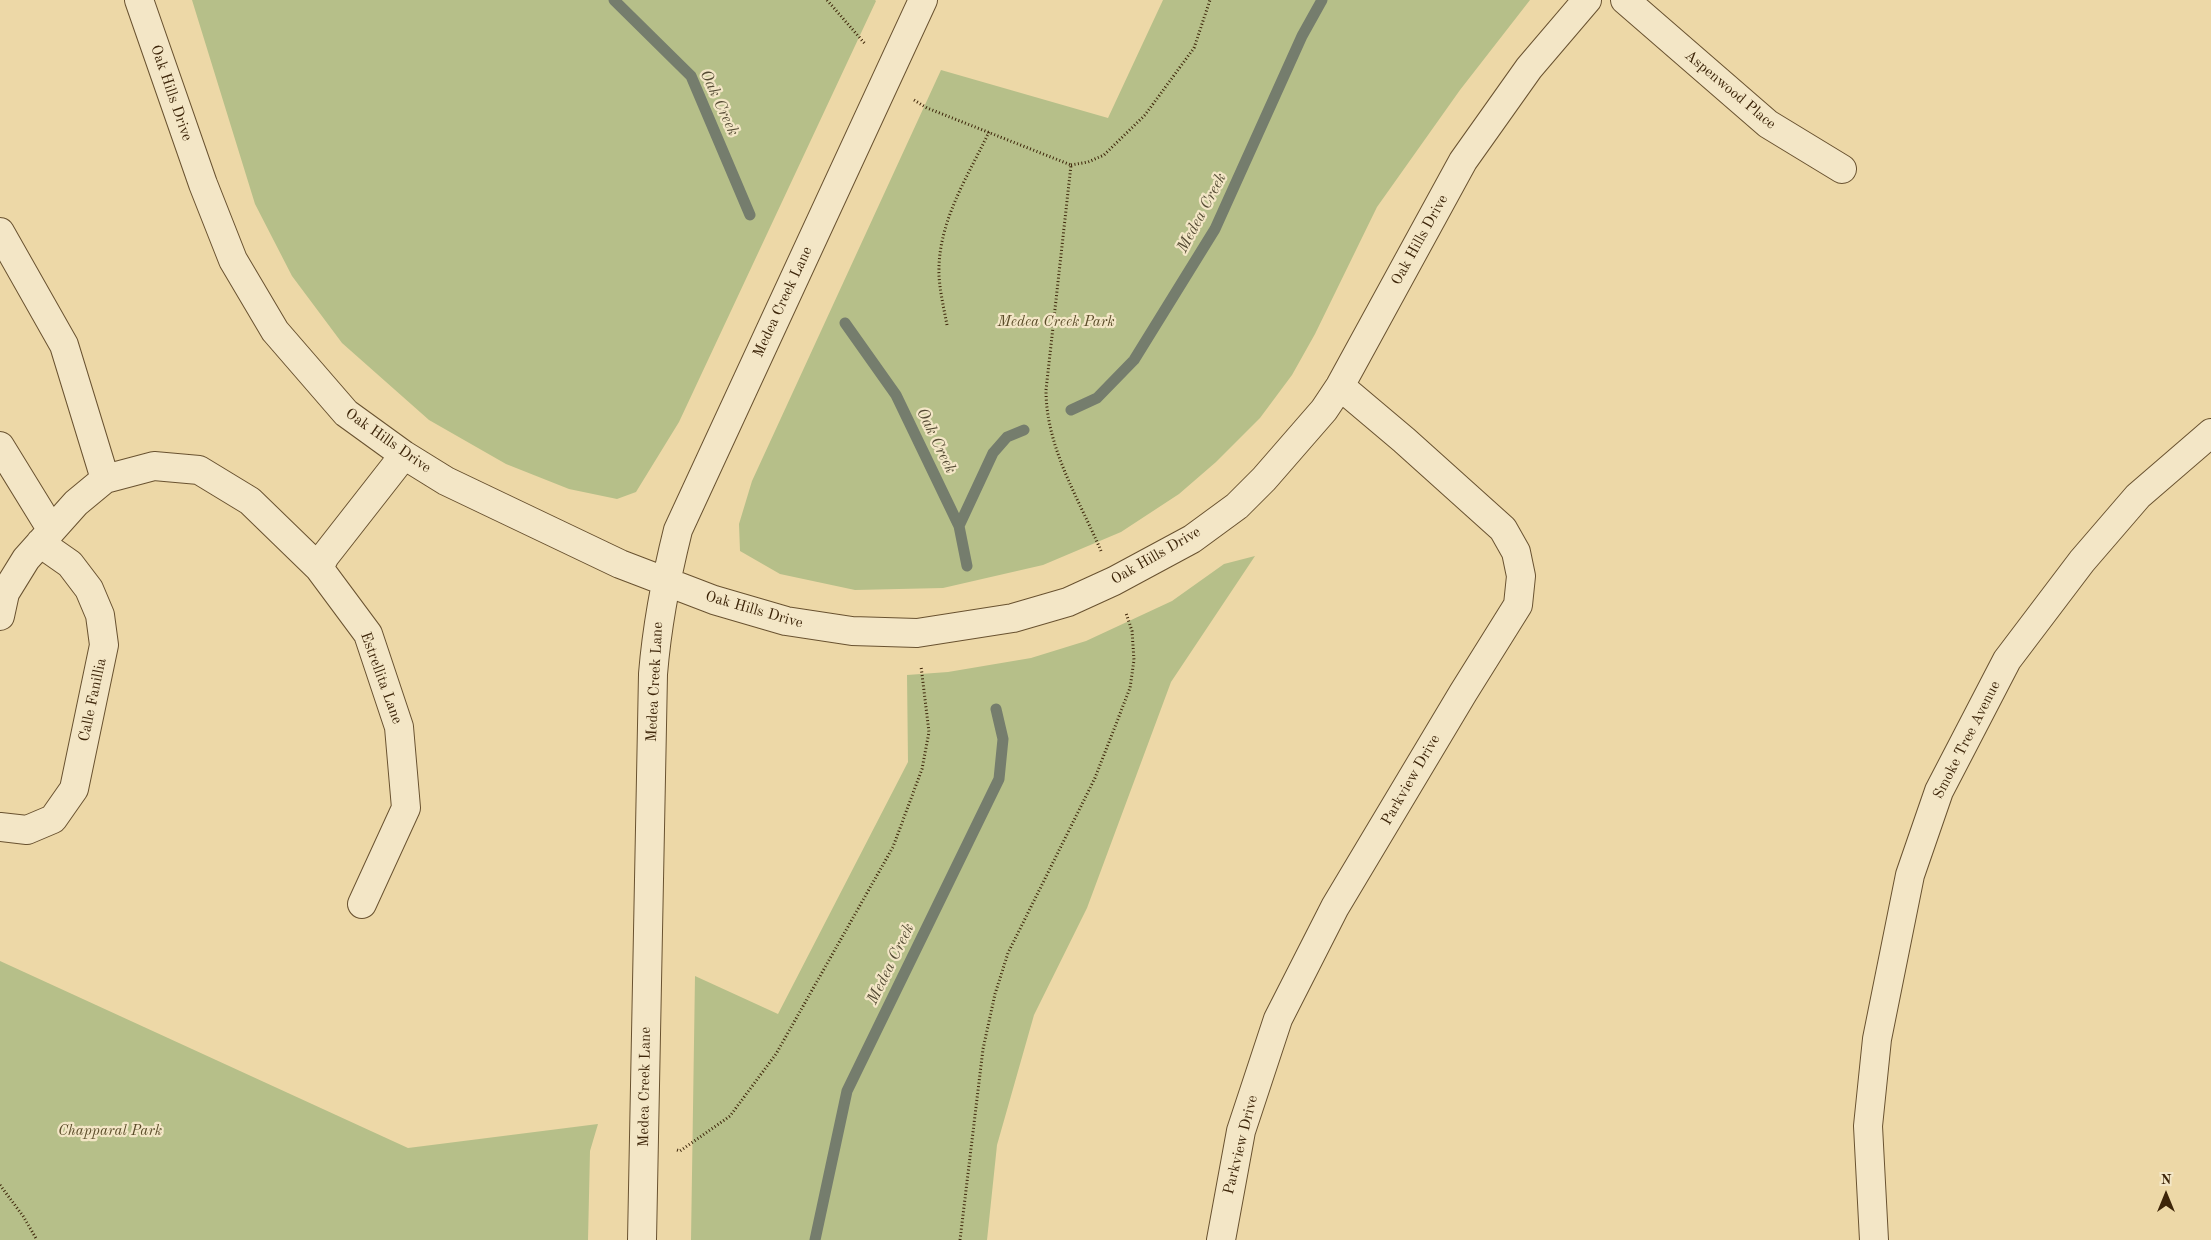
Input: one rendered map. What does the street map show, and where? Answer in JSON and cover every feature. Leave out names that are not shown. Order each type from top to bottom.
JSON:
[{"type":"street","name":"Oak Hills Drive","points":[[139,0],[203,184],[233,260],[275,331],[346,413],[404,455],[446,481],[620,564],[665,582],[786,622],[852,632],[917,633],[1013,618],[1068,602],[1114,581],[1192,539],[1237,506],[1264,479],[1324,410],[1340,386],[1463,161],[1530,68],[1587,0]]},
{"type":"street","name":"Medea Creek Lane","points":[[642,1240],[653,674],[656,633],[665,582],[678,530],[923,0]]},
{"type":"street","name":"Aspenwood Place","points":[[1625,0],[1768,124],[1842,169]]},
{"type":"street","points":[[0,232],[64,345],[105,479],[76,503],[26,560],[5,593],[0,616]]},
{"type":"street","name":"Parkview Drive","points":[[1221,1240],[1241,1131],[1278,1019],[1335,907],[1518,605],[1521,576],[1516,552],[1503,529],[1404,440],[1340,386]]},
{"type":"street","name":"Smoke Tree Avenue","points":[[1874,1240],[1868,1126],[1877,1039],[1910,875],[1939,791],[2007,660],[2082,561],[2138,496],[2211,433]]},
{"type":"street","points":[[0,446],[46,536]]},
{"type":"street","points":[[319,568],[325,556],[404,455]]},
{"type":"street","name":"Estrellita Lane","points":[[105,479],[154,466],[199,470],[250,501],[319,568],[368,634],[399,727],[406,808],[362,904]]},
{"type":"street","name":"Calle Fanillia","points":[[0,827],[27,830],[53,819],[74,789],[104,645],[100,615],[89,589],[46,536]]},
{"type":"path","points":[[827,0],[868,46]]},
{"type":"path","points":[[912,98],[927,108],[1071,165],[1088,162],[1104,155],[1145,115],[1194,48],[1210,0]]},
{"type":"path","points":[[947,325],[939,276],[941,242],[953,206],[989,132]]},
{"type":"path","points":[[1071,165],[1046,390],[1046,411],[1052,442],[1100,549]]},
{"type":"path","points":[[960,1240],[983,1049],[995,994],[1008,953],[1095,778],[1117,726],[1130,688],[1134,660],[1132,631],[1126,612]]},
{"type":"path","points":[[644,1145],[680,1151],[730,1116],[776,1054],[893,847],[922,769],[929,732],[917,633]]},
{"type":"path","points":[[0,1185],[23,1216],[37,1240]]},
{"type":"green space","points":[[192,0],[876,1],[679,422],[636,492],[617,499],[569,489],[506,464],[429,420],[342,343],[292,276],[255,204]]},
{"type":"green space","name":"Medea Creek Park","points":[[1163,0],[1530,0],[1460,90],[1377,207],[1315,334],[1292,375],[1260,418],[1216,462],[1179,494],[1121,532],[1043,565],[943,588],[855,590],[780,574],[740,551],[739,524],[752,481],[941,70],[1108,118]]},
{"type":"green space","points":[[1255,556],[1171,682],[1087,908],[1034,1015],[997,1145],[987,1240],[691,1240],[695,976],[778,1014],[908,762],[907,675],[948,672],[1031,658],[1086,641],[1172,601],[1224,564]]},
{"type":"green space","name":"Chapparal Park","points":[[0,961],[408,1148],[598,1124],[590,1151],[588,1240],[0,1240]]},
{"type":"waterway","name":"Oak Creek","points":[[614,0],[691,76],[750,215]]},
{"type":"waterway","name":"Medea Creek","points":[[1071,410],[1097,398],[1134,360],[1215,229],[1302,36],[1322,0]]},
{"type":"waterway","name":"Oak Creek","points":[[845,323],[896,395],[959,526]]},
{"type":"waterway","name":"Medea Creek","points":[[967,566],[959,526],[993,453],[1007,437],[1024,430]]},
{"type":"waterway","name":"Medea Creek","points":[[815,1240],[847,1091],[999,779],[1003,739],[996,709]]}]
